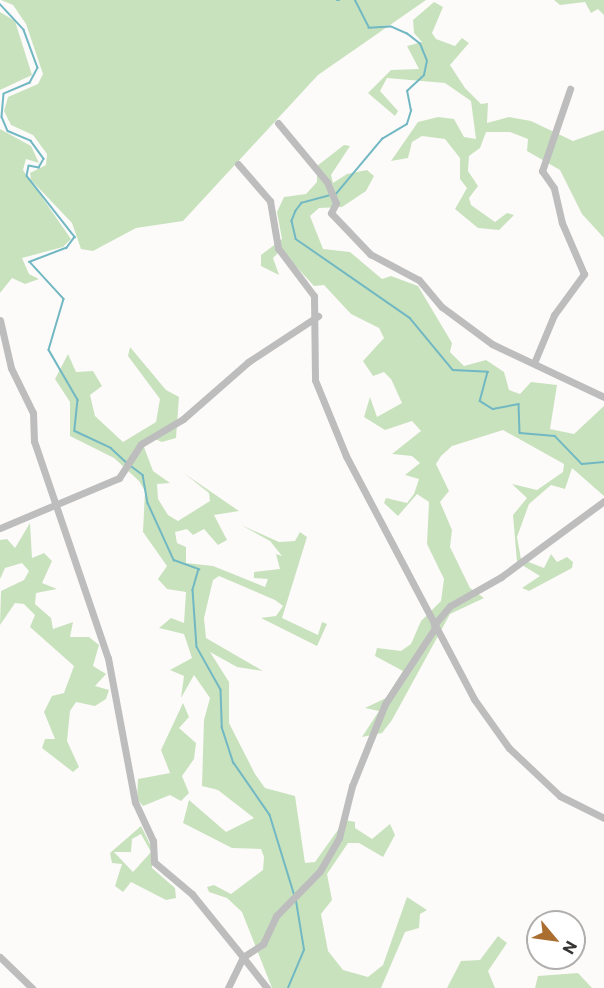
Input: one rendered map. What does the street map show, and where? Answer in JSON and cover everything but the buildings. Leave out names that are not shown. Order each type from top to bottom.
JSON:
[{"type":"street","points":[[534,363],[554,315],[584,274],[562,224],[554,188],[542,171],[570,89]]},
{"type":"street","points":[[278,123],[327,182],[336,203],[331,213],[370,254],[419,280],[471,330],[604,397]]},
{"type":"street","points":[[238,164],[270,201],[278,248],[308,285],[318,316],[315,380],[346,456],[474,699],[509,748],[560,796],[604,818]]},
{"type":"street","points":[[0,528],[119,478],[141,444],[183,418],[248,362],[318,316]]},
{"type":"street","points":[[0,320],[11,368],[33,413],[34,441],[108,658],[135,802],[153,841],[157,869],[192,894],[267,988]]},
{"type":"street","points":[[228,988],[243,957],[263,944],[276,916],[320,871],[339,838],[352,786],[380,714],[450,606],[501,577],[604,501]]},
{"type":"street","points":[[0,957],[32,988]]},
{"type":"green space","points":[[1,0],[426,0],[318,75],[183,221],[136,228],[93,251],[81,249],[72,223],[31,180],[30,173],[46,165],[47,154],[33,135],[11,125],[4,111],[8,97],[38,84],[43,74],[26,24],[13,5]]},
{"type":"green space","points":[[554,0],[604,0],[604,15],[598,9],[591,13],[585,2],[560,5]]},
{"type":"green space","points":[[434,2],[443,7],[432,33],[436,39],[455,46],[462,38],[469,43],[450,65],[465,88],[481,104],[488,103],[487,123],[509,117],[531,121],[573,141],[604,130],[604,238],[582,214],[560,170],[527,151],[528,139],[510,132],[486,132],[480,148],[469,156],[468,171],[478,186],[469,198],[471,205],[495,222],[507,213],[514,215],[499,230],[478,228],[455,209],[467,188],[460,179],[460,158],[445,139],[422,136],[412,142],[408,158],[391,161],[418,122],[438,117],[454,119],[464,137],[476,139],[471,101],[445,83],[387,78],[380,91],[398,111],[395,116],[368,93],[391,70],[419,69],[407,46],[422,42],[414,33],[413,20]]},
{"type":"green space","points":[[0,12],[15,21],[32,75],[0,90]]},
{"type":"green space","points":[[0,129],[31,146],[39,163],[26,159],[23,170],[71,239],[63,247],[22,258],[29,274],[39,279],[25,284],[12,278],[0,293]]},
{"type":"green space","points":[[344,145],[350,146],[331,175],[333,183],[347,174],[367,170],[374,176],[366,191],[342,207],[319,208],[310,216],[323,249],[350,252],[382,279],[391,276],[418,286],[452,343],[450,352],[464,366],[486,360],[504,372],[509,390],[520,394],[531,382],[557,385],[550,429],[574,434],[604,406],[604,496],[572,468],[565,489],[551,485],[529,504],[517,537],[521,559],[544,568],[551,554],[557,562],[567,557],[573,562],[572,568],[529,591],[522,588],[540,576],[517,562],[513,515],[527,498],[512,484],[537,490],[563,472],[564,464],[503,430],[452,446],[441,456],[436,464],[449,491],[440,502],[452,530],[450,547],[470,588],[484,598],[450,614],[392,720],[382,733],[362,737],[379,711],[365,708],[386,698],[403,671],[375,656],[377,648],[401,651],[411,644],[421,621],[441,601],[444,579],[427,544],[429,502],[417,494],[398,516],[384,503],[386,498],[407,503],[414,494],[419,479],[405,475],[420,463],[412,456],[392,454],[421,431],[412,421],[385,430],[364,417],[370,397],[377,417],[402,403],[391,379],[384,372],[373,376],[363,361],[384,338],[379,328],[351,314],[324,285],[314,286],[281,250],[273,258],[279,275],[261,266],[261,255],[282,239],[277,212],[284,197],[306,194],[317,182],[317,166]]},
{"type":"green space","points":[[130,347],[166,390],[179,397],[176,438],[162,442],[150,437],[144,447],[153,471],[170,483],[157,484],[158,499],[168,515],[178,521],[210,501],[209,493],[185,474],[239,511],[214,515],[227,540],[218,545],[204,529],[193,535],[187,529],[175,532],[177,543],[186,547],[186,563],[213,566],[265,587],[268,579],[254,578],[254,572],[280,569],[276,554],[282,556],[270,541],[241,525],[279,542],[295,541],[300,532],[307,537],[282,618],[318,635],[322,622],[327,624],[317,646],[261,618],[276,616],[283,606],[275,600],[219,576],[213,580],[204,618],[206,638],[263,671],[237,667],[210,652],[229,682],[229,723],[255,774],[265,788],[295,796],[305,863],[315,862],[345,820],[355,822],[355,828],[372,839],[390,824],[395,835],[383,857],[359,843],[348,843],[327,874],[332,900],[321,914],[328,951],[343,970],[368,977],[383,965],[407,897],[427,910],[420,914],[419,928],[405,932],[381,988],[272,988],[242,912],[227,898],[209,892],[207,887],[214,885],[231,894],[263,870],[264,857],[261,849],[232,848],[183,823],[189,800],[226,832],[254,818],[218,790],[202,786],[204,720],[210,698],[194,675],[181,698],[184,676],[170,670],[192,658],[184,634],[159,628],[171,618],[184,623],[186,592],[167,589],[158,579],[167,566],[143,532],[145,491],[139,481],[114,458],[70,436],[70,402],[55,379],[68,354],[76,372],[93,371],[102,386],[90,395],[95,416],[123,442],[156,422],[160,399],[128,356]]},
{"type":"green space","points":[[30,523],[32,558],[44,553],[52,561],[42,583],[57,589],[36,593],[35,604],[51,618],[53,629],[73,622],[70,637],[89,637],[99,645],[93,666],[106,674],[95,686],[109,690],[106,699],[95,706],[76,702],[70,711],[67,741],[79,767],[73,772],[42,748],[45,739],[55,739],[44,712],[52,696],[64,693],[74,666],[30,627],[35,615],[24,604],[15,603],[0,625],[1,591],[24,580],[29,571],[22,563],[5,568],[0,579],[0,540],[7,539],[15,548]]},
{"type":"green space","points":[[183,703],[189,717],[179,728],[196,743],[194,759],[182,776],[189,793],[181,801],[170,795],[143,806],[137,799],[138,779],[170,773],[161,750]]},
{"type":"green space","points":[[141,826],[152,848],[152,868],[175,888],[176,898],[166,900],[131,882],[123,892],[115,886],[122,864],[112,863],[110,853]],"holes":[[[141,834],[151,852],[133,872],[114,852],[131,852],[132,839]]]},
{"type":"green space","points":[[498,936],[507,943],[488,971],[495,988],[447,988],[461,961],[480,960]]},
{"type":"green space","points":[[578,973],[592,988],[535,988],[538,976]]},
{"type":"waterway","points":[[336,194],[382,139],[407,124],[411,111],[407,91],[424,75],[427,61],[420,44],[407,34],[391,27],[369,28],[355,0]]},
{"type":"waterway","points":[[0,4],[24,30],[38,68],[30,83],[4,94],[2,117],[8,131],[31,141],[44,159],[39,168],[29,166],[27,176],[75,237],[67,248],[30,262],[64,299],[49,350],[78,400],[75,431],[111,448],[127,463]]},
{"type":"waterway","points":[[329,196],[302,203],[292,221],[296,239],[410,318],[453,370],[488,372],[480,401],[493,409],[519,404],[520,433],[555,436],[582,464],[604,462]]},
{"type":"waterway","points":[[131,466],[143,475],[148,503],[174,560],[199,569],[193,590],[197,647],[221,690],[222,727],[234,763],[270,815],[294,893]]},
{"type":"waterway","points":[[288,988],[304,950],[296,901]]}]
